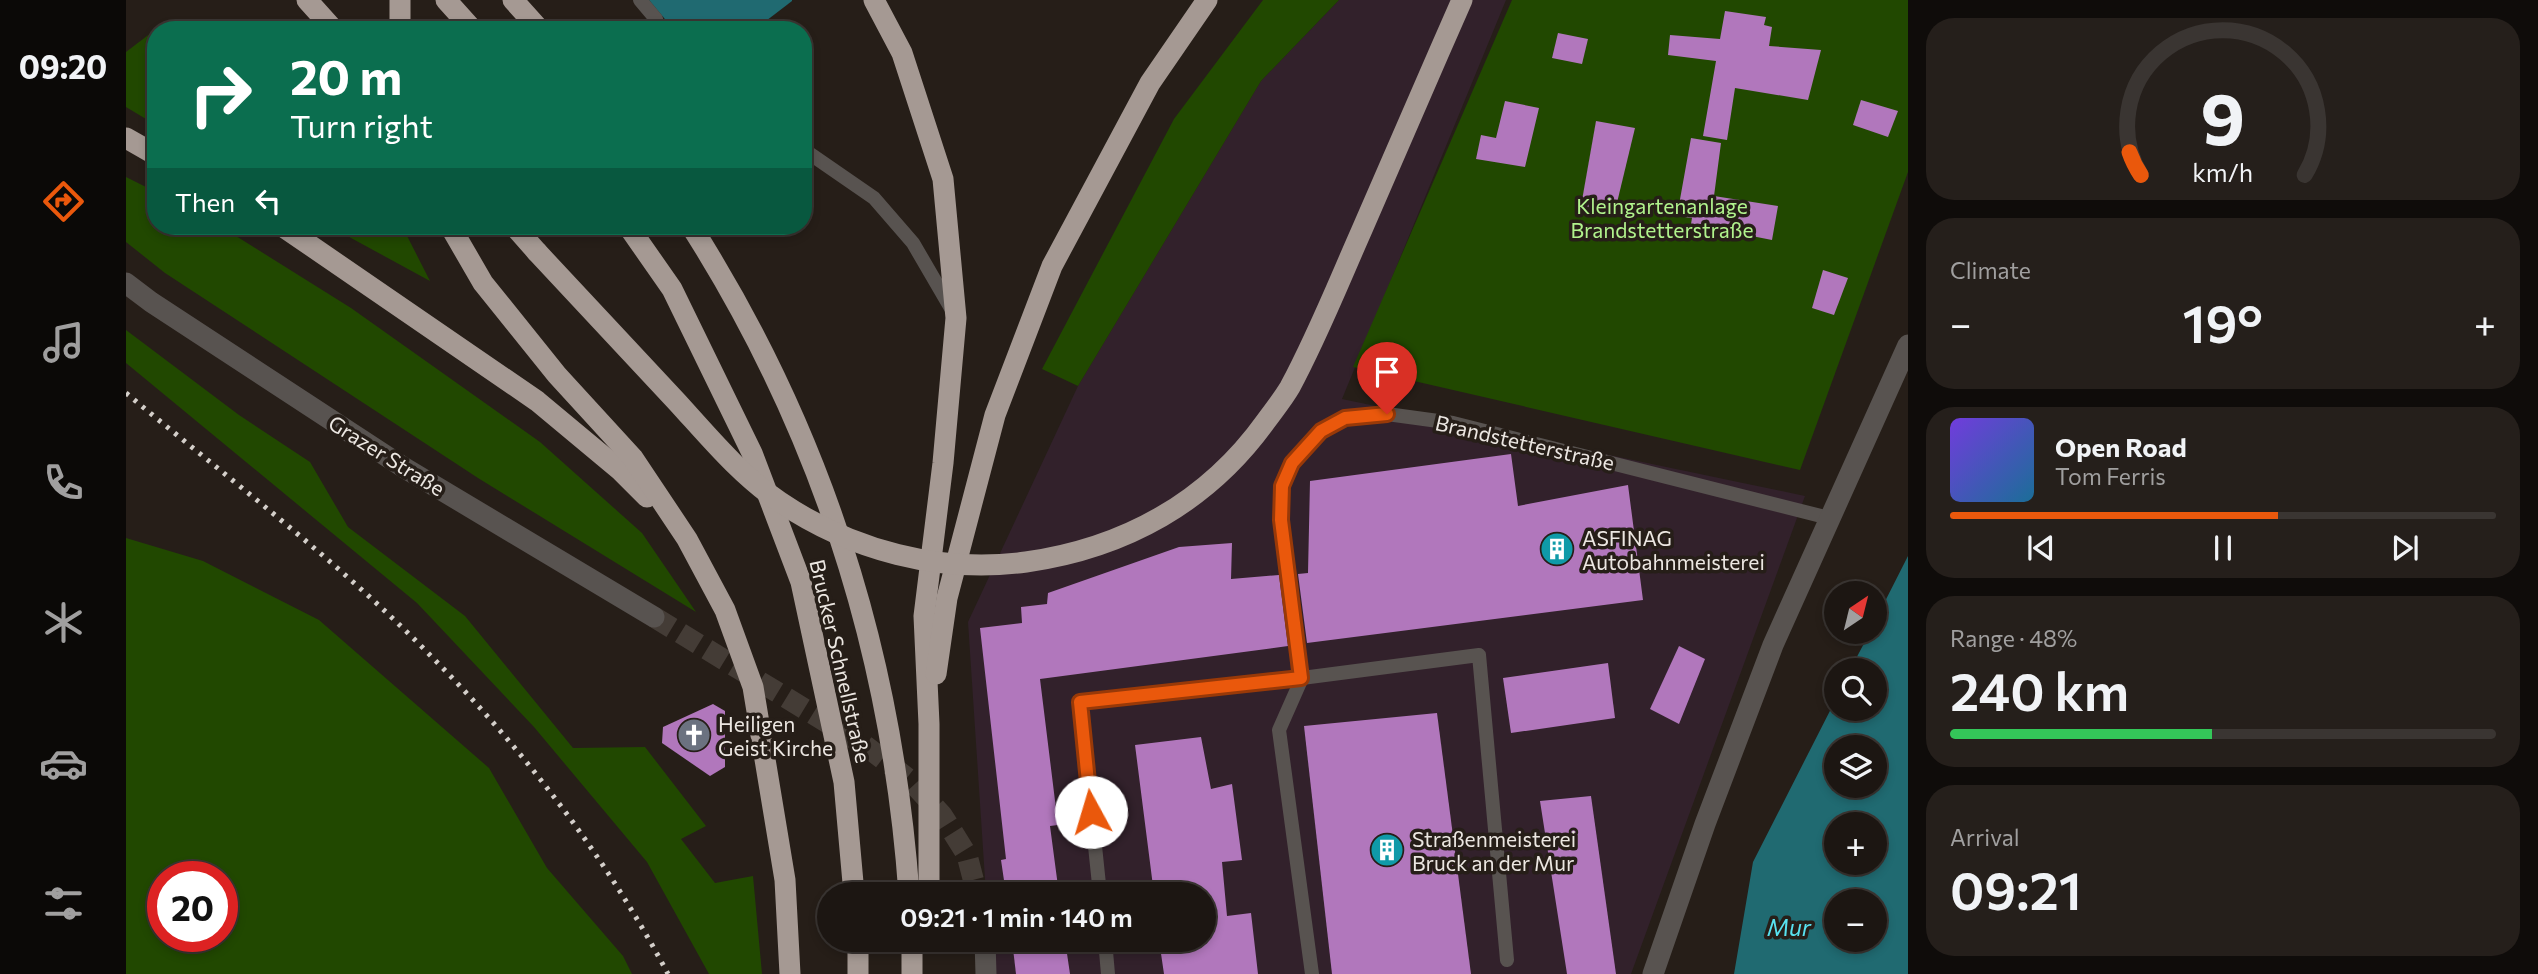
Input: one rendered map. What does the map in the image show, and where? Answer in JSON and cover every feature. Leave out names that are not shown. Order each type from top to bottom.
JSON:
[{"type":"highway","points":[[307,0],[326,21]]},
{"type":"highway","points":[[400,0],[400,21]]},
{"type":"highway","points":[[446,0],[464,21]]},
{"type":"highway","points":[[513,0],[532,21]]},
{"type":"highway","points":[[874,0],[902,53],[943,179],[956,318],[943,463],[924,616],[929,724],[929,882]]},
{"type":"highway","points":[[929,724],[947,598],[995,415],[1018,352],[1052,266],[1137,107],[1150,83],[1207,0]]},
{"type":"highway","points":[[522,235],[730,460],[778,500],[825,529],[870,547],[911,558],[950,564],[1004,565],[1056,558],[1105,544],[1143,528],[1185,502],[1224,471],[1289,389],[1462,0]]},
{"type":"highway","points":[[126,138],[147,150]]},
{"type":"highway","points":[[295,235],[537,401],[621,471],[687,539]]},
{"type":"highway","points":[[455,235],[483,283],[556,376],[633,458],[687,539],[725,610],[753,687],[785,880],[790,974]]},
{"type":"highway","name":"Brucker Schnellstraße","points":[[634,235],[678,300],[752,453],[801,582],[844,782],[853,882]]},
{"type":"highway","name":"Brucker Schnellstraße","points":[[697,235],[767,358],[821,480],[852,574],[878,674],[895,768],[908,882]]},
{"type":"highway","points":[[858,952],[858,974]]},
{"type":"street","name":"Grazer Straße","points":[[126,283],[150,302],[402,467],[654,617]]},
{"type":"street","points":[[1653,974],[1705,824],[1773,645],[1908,345]]},
{"type":"street","points":[[985,952],[986,974]]},
{"type":"lane","points":[[640,0],[657,21]]},
{"type":"lane","points":[[812,155],[874,198],[913,243],[956,318]]},
{"type":"lane","name":"Brandstetterstraße","points":[[1301,678],[1281,520],[1282,486],[1292,463],[1303,450],[1321,431],[1345,418],[1387,414],[1453,423],[1829,518]]},
{"type":"lane","points":[[1099,882],[1080,702],[1479,655],[1507,960]]},
{"type":"lane","points":[[1301,678],[1279,730],[1312,974]]},
{"type":"lane","points":[[1106,952],[1108,974]]},
{"type":"shaded area","points":[[1339,0],[1506,0],[1342,399],[1805,496],[1631,974],[991,974],[990,952],[1216,952],[1216,882],[985,882],[968,622],[1078,386],[1261,81]]},
{"type":"green space","points":[[1263,0],[1339,0],[1261,81],[1078,386],[1042,369],[1174,119]]},
{"type":"green space","name":"Kleingartenanlage Brandstetterstraße","points":[[1512,0],[1908,0],[1908,172],[1800,470],[1353,367]]},
{"type":"green space","points":[[147,36],[147,120],[126,107],[126,52]]},
{"type":"green space","points":[[126,177],[147,188],[147,235],[234,235],[351,308],[540,442],[642,533],[696,612],[478,478],[165,273],[126,242]]},
{"type":"green space","points":[[346,235],[407,235],[430,281]]},
{"type":"green space","points":[[126,330],[239,415],[310,462],[348,527],[465,616],[573,748],[645,747],[706,826],[681,839],[715,883],[753,876],[762,974],[709,974],[647,862],[534,727],[417,603],[126,363]]},
{"type":"green space","points":[[126,538],[203,561],[319,620],[489,768],[547,868],[623,956],[632,974],[126,974]]},
{"type":"water","points":[[649,0],[792,0],[766,21],[666,21]]},
{"type":"water","name":"Mur","points":[[1908,556],[1908,974],[1734,974],[1753,862],[1825,721],[1887,721],[1887,658],[1856,658],[1864,644],[1887,644],[1887,597]]},
{"type":"building","points":[[1725,11],[1766,17],[1764,25],[1772,27],[1769,46],[1821,50],[1808,100],[1735,88],[1727,140],[1703,136],[1716,61],[1668,55],[1670,35],[1720,39]]},
{"type":"building","points":[[1558,33],[1588,39],[1582,64],[1552,58]]},
{"type":"building","points":[[1861,100],[1898,111],[1888,137],[1853,125]]},
{"type":"building","points":[[1505,101],[1539,108],[1525,167],[1476,159],[1481,135],[1496,138]]},
{"type":"building","points":[[1596,121],[1635,128],[1615,211],[1581,206]]},
{"type":"building","points":[[1691,138],[1721,143],[1714,196],[1778,206],[1772,240],[1691,224],[1692,218],[1677,216]]},
{"type":"building","points":[[1823,270],[1848,278],[1834,315],[1812,308]]},
{"type":"building","name":"ASFINAG Autobahnmeisterei","points":[[1511,454],[1518,506],[1628,485],[1643,600],[1307,643],[1298,574],[1308,573],[1310,481]]},
{"type":"building","points":[[1232,543],[1231,579],[1279,575],[1288,646],[1040,679],[1058,825],[1050,826],[1057,882],[1004,882],[1001,860],[1006,859],[980,628],[1022,623],[1021,607],[1047,604],[1048,593],[1179,547]]},
{"type":"building","points":[[1679,646],[1705,659],[1679,724],[1650,709]]},
{"type":"building","points":[[1608,663],[1615,718],[1511,733],[1503,678]]},
{"type":"building","name":"Heiligen Geist Kirche","points":[[713,704],[725,711],[725,767],[710,776],[662,743],[663,727]]},
{"type":"building","name":"Straßenmeisterei Bruck an der Mur","points":[[1437,713],[1471,974],[1332,974],[1304,726]]},
{"type":"building","points":[[1201,737],[1211,789],[1232,784],[1242,860],[1222,862],[1227,916],[1251,913],[1258,974],[1164,974],[1161,952],[1216,952],[1216,882],[1152,882],[1135,745]]},
{"type":"building","points":[[1591,796],[1616,974],[1567,974],[1540,801]]},
{"type":"building","points":[[1013,952],[1067,952],[1070,974],[1016,974]]},
{"type":"tunnel","points":[[654,617],[867,747],[910,780],[942,815],[967,855],[974,882]]},
{"type":"railway","points":[[126,393],[359,587],[465,692],[499,729],[561,806],[618,888],[668,974]]},
{"type":"place","name":"ASFINAG Autobahnmeisterei","points":[[1557,549]]},
{"type":"place","name":"Heiligen Geist Kirche","points":[[694,735]]},
{"type":"place","name":"Straßenmeisterei Bruck an der Mur","points":[[1387,850]]},
{"type":"route","points":[[1091,812],[1080,702],[1301,678],[1281,520],[1282,486],[1292,463],[1321,431],[1345,418],[1387,414]]}]
